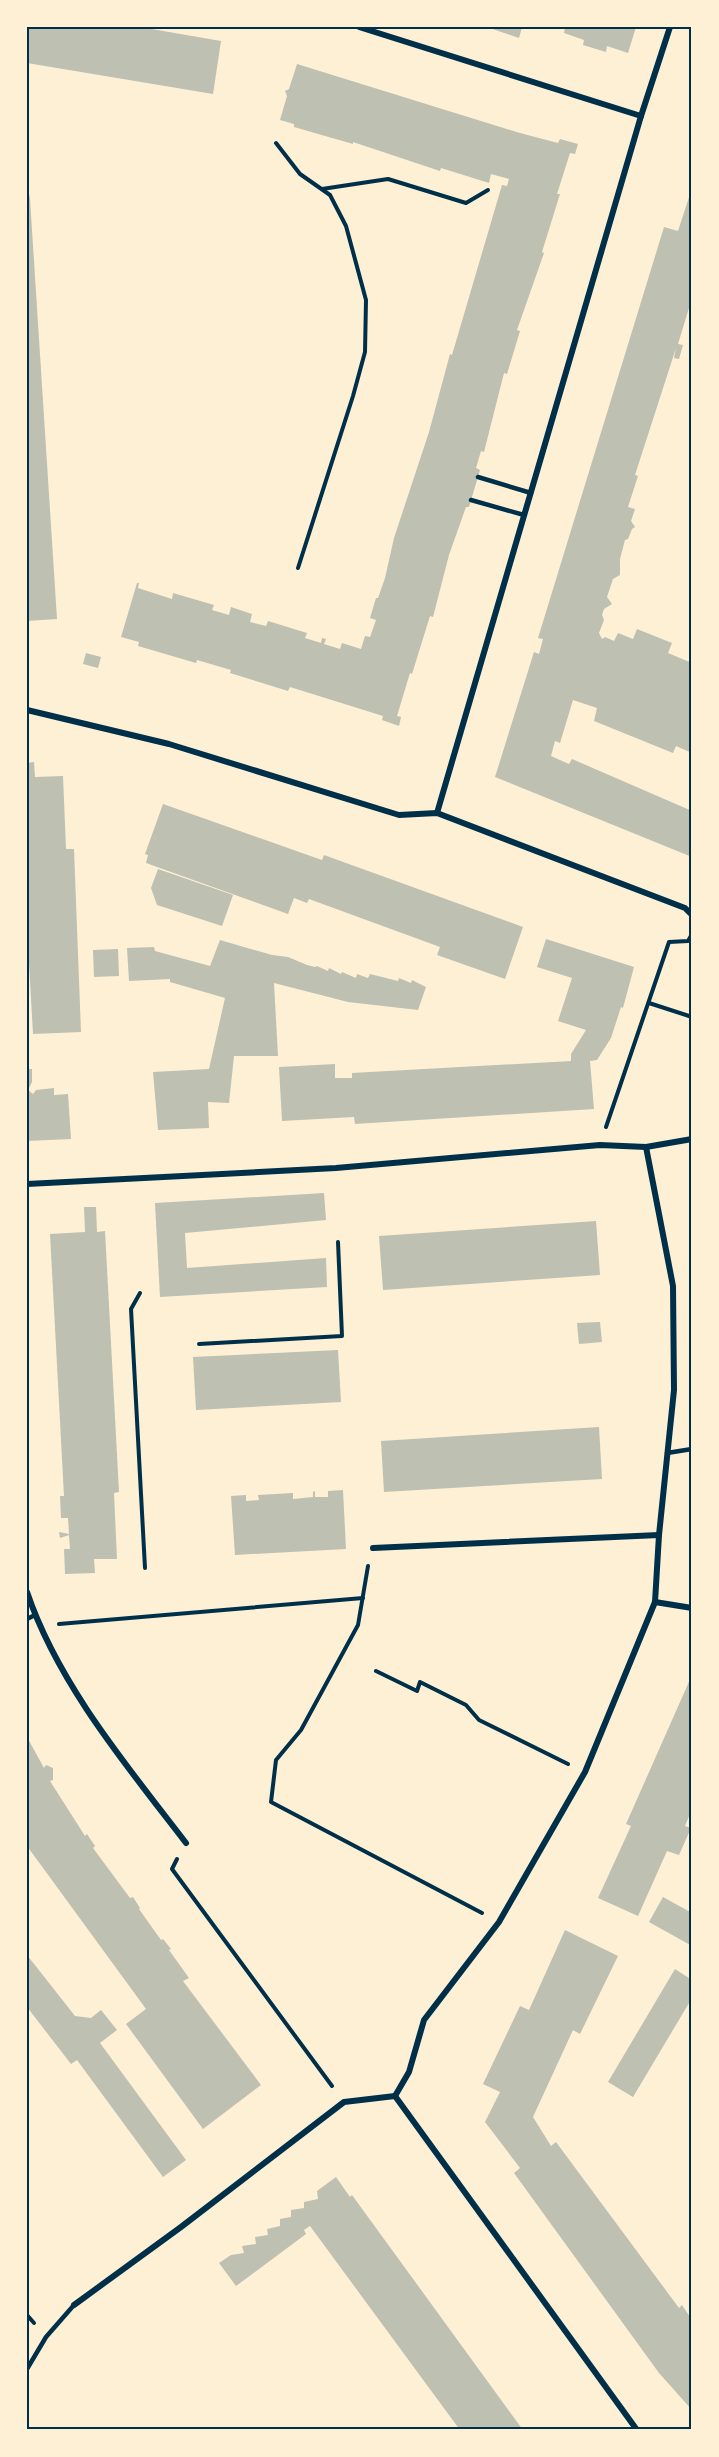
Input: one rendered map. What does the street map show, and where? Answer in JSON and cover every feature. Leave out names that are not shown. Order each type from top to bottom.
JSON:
[{"type":"street","points":[[359,27],[641,116]]},
{"type":"street","points":[[437,813],[641,116],[670,27]]},
{"type":"street","points":[[27,710],[169,744],[399,815],[437,813],[685,908],[692,915]]},
{"type":"street","points":[[27,1184],[336,1168],[600,1145],[646,1147],[692,1139]]},
{"type":"street","points":[[395,2096],[409,2072],[424,2020],[499,1922],[585,1772],[655,1602],[659,1535],[674,1389],[673,1286],[646,1147]]},
{"type":"street","points":[[374,1548],[659,1535]]},
{"type":"street","points":[[27,1592],[40,1627],[79,1699],[186,1843]]},
{"type":"street","points":[[655,1602],[692,1608]]},
{"type":"street","points":[[74,2305],[182,2227],[344,2102],[395,2096]]},
{"type":"street","points":[[395,2096],[637,2430]]},
{"type":"lane","points":[[478,477],[531,493]]},
{"type":"lane","points":[[471,500],[524,515]]},
{"type":"lane","points":[[668,1453],[692,1449]]},
{"type":"lane","points":[[27,1619],[35,1615]]},
{"type":"lane","points":[[27,2368],[46,2337],[74,2305]]},
{"type":"path","points":[[276,143],[300,174],[330,195],[346,226],[366,300],[365,352],[298,568]]},
{"type":"path","points":[[321,189],[388,179],[466,203],[488,190]]},
{"type":"path","points":[[600,1145],[669,942],[688,942],[692,934]]},
{"type":"path","points":[[649,1003],[692,1017]]},
{"type":"path","points":[[199,1344],[342,1336],[338,1242]]},
{"type":"path","points":[[140,1293],[131,1309],[145,1568]]},
{"type":"path","points":[[374,1548],[366,1572],[358,1626],[301,1730],[276,1760],[271,1802],[499,1922]]},
{"type":"path","points":[[40,1627],[363,1598]]},
{"type":"path","points":[[376,1671],[417,1691],[420,1683],[466,1705],[479,1720],[585,1772]]},
{"type":"path","points":[[186,1843],[172,1869],[344,2102]]},
{"type":"building","points":[[27,27],[140,27],[221,41],[213,94],[27,63]]},
{"type":"building","points":[[487,27],[522,27],[519,38]]},
{"type":"building","points":[[565,27],[636,27],[628,53],[607,46],[606,52],[583,45],[584,40],[564,33]]},
{"type":"building","points":[[297,64],[520,133],[558,143],[560,139],[578,144],[575,154],[570,153],[557,194],[560,194],[542,252],[544,253],[517,330],[520,331],[507,374],[504,373],[484,452],[481,451],[476,468],[480,470],[469,507],[466,507],[449,555],[433,617],[430,616],[397,716],[401,717],[399,726],[382,720],[383,716],[290,687],[288,691],[197,660],[196,663],[138,646],[139,642],[121,637],[137,583],[139,583],[138,588],[172,599],[173,593],[214,605],[212,610],[229,615],[231,607],[252,614],[250,622],[266,626],[268,621],[307,633],[305,638],[321,643],[322,638],[326,639],[324,644],[340,649],[342,643],[361,649],[365,636],[370,637],[376,620],[370,618],[385,578],[394,538],[429,432],[450,354],[452,355],[502,185],[507,186],[509,179],[491,174],[489,183],[441,168],[440,171],[353,142],[353,144],[294,127],[294,124],[280,120],[287,96],[285,91],[289,89]]},
{"type":"building","points":[[27,182],[30,199],[57,619],[27,621]]},
{"type":"building","points":[[692,188],[692,310],[689,308],[678,344],[683,345],[679,359],[674,358],[676,348],[635,475],[638,476],[628,507],[635,509],[631,521],[635,527],[625,540],[620,559],[620,575],[613,579],[607,597],[612,604],[604,609],[602,615],[604,620],[599,633],[602,639],[605,637],[614,641],[618,633],[633,639],[637,629],[672,643],[668,653],[692,663],[692,753],[676,746],[673,753],[594,721],[597,708],[573,700],[560,743],[555,741],[551,756],[569,764],[572,759],[692,811],[692,857],[495,777],[534,652],[539,654],[543,639],[538,638],[664,227],[678,231]]},
{"type":"building","points":[[86,653],[101,657],[98,668],[83,664]]},
{"type":"building","points":[[34,762],[35,777],[63,776],[66,849],[74,849],[81,1032],[33,1034],[27,928],[27,763]]},
{"type":"building","points":[[163,804],[322,860],[324,855],[523,927],[505,979],[437,955],[440,947],[309,899],[307,903],[294,898],[288,914],[146,863],[148,855],[145,854]]},
{"type":"building","points":[[158,869],[233,895],[222,926],[157,905],[151,888]]},
{"type":"building","points":[[546,939],[634,967],[623,1008],[621,1007],[611,1038],[597,1060],[590,1061],[594,1109],[355,1124],[354,1117],[282,1121],[279,1067],[335,1064],[335,1078],[352,1078],[352,1073],[571,1061],[571,1054],[586,1030],[558,1021],[572,978],[537,967]]},
{"type":"building","points":[[220,940],[272,955],[288,957],[328,971],[329,968],[356,978],[357,974],[368,978],[370,974],[398,981],[399,978],[411,983],[412,980],[426,987],[418,1010],[348,1002],[274,983],[278,1056],[234,1056],[229,1103],[208,1102],[209,1128],[158,1130],[153,1072],[209,1069],[225,998],[170,982],[170,979],[129,981],[127,948],[154,947],[155,951],[210,966]]},
{"type":"building","points":[[118,949],[119,976],[94,977],[93,950]]},
{"type":"building","points":[[27,1069],[32,1069],[32,1082],[28,1090],[33,1094],[36,1090],[54,1088],[54,1095],[68,1094],[71,1139],[27,1141]]},
{"type":"building","points":[[324,1193],[326,1220],[185,1233],[187,1268],[326,1258],[327,1287],[160,1297],[155,1203]]},
{"type":"building","points":[[84,1207],[96,1207],[97,1232],[105,1231],[119,1492],[114,1493],[117,1559],[94,1559],[95,1573],[65,1574],[64,1549],[70,1549],[69,1535],[60,1538],[59,1532],[69,1534],[68,1518],[61,1518],[60,1496],[64,1496],[50,1234],[85,1232]]},
{"type":"building","points":[[596,1221],[600,1275],[383,1290],[379,1236]]},
{"type":"building","points":[[600,1322],[602,1342],[579,1344],[577,1323]]},
{"type":"building","points":[[338,1350],[341,1402],[196,1410],[193,1357]]},
{"type":"building","points":[[599,1427],[602,1479],[384,1492],[381,1441]]},
{"type":"building","points":[[343,1490],[346,1549],[235,1555],[231,1496],[246,1495],[246,1501],[259,1500],[258,1495],[293,1493],[293,1499],[313,1497],[315,1491],[315,1497],[328,1497],[328,1491]]},
{"type":"building","points":[[692,1675],[692,1809],[685,1826],[691,1828],[679,1855],[667,1851],[638,1916],[598,1898],[631,1826],[626,1824]]},
{"type":"building","points":[[27,1737],[44,1768],[46,1765],[53,1768],[53,1780],[50,1781],[85,1836],[87,1834],[95,1846],[93,1848],[130,1898],[133,1897],[161,1940],[163,1939],[171,1949],[169,1950],[189,1978],[183,1981],[261,2085],[203,2129],[126,2024],[146,2009],[27,1846]]},
{"type":"building","points":[[663,1897],[692,1913],[692,1946],[649,1922]]},
{"type":"building","points":[[565,1930],[618,1956],[580,2034],[573,2030],[533,2117],[551,2146],[556,2142],[679,2308],[682,2305],[692,2320],[692,2410],[659,2373],[514,2173],[520,2168],[485,2122],[500,2092],[483,2084],[520,2006],[529,2010]]},
{"type":"building","points":[[27,1955],[75,2016],[91,2018],[101,2010],[117,2030],[100,2043],[186,2160],[163,2177],[77,2060],[71,2064],[27,2007]]},
{"type":"building","points":[[675,1969],[692,1980],[692,1998],[633,2097],[608,2082]]},
{"type":"building","points":[[336,2177],[350,2197],[352,2195],[523,2430],[460,2430],[310,2226],[304,2230],[306,2234],[236,2286],[219,2263],[231,2255],[244,2253],[242,2246],[256,2244],[255,2237],[268,2235],[267,2229],[280,2226],[280,2219],[291,2217],[291,2210],[304,2208],[304,2202],[318,2199],[317,2191]]}]
